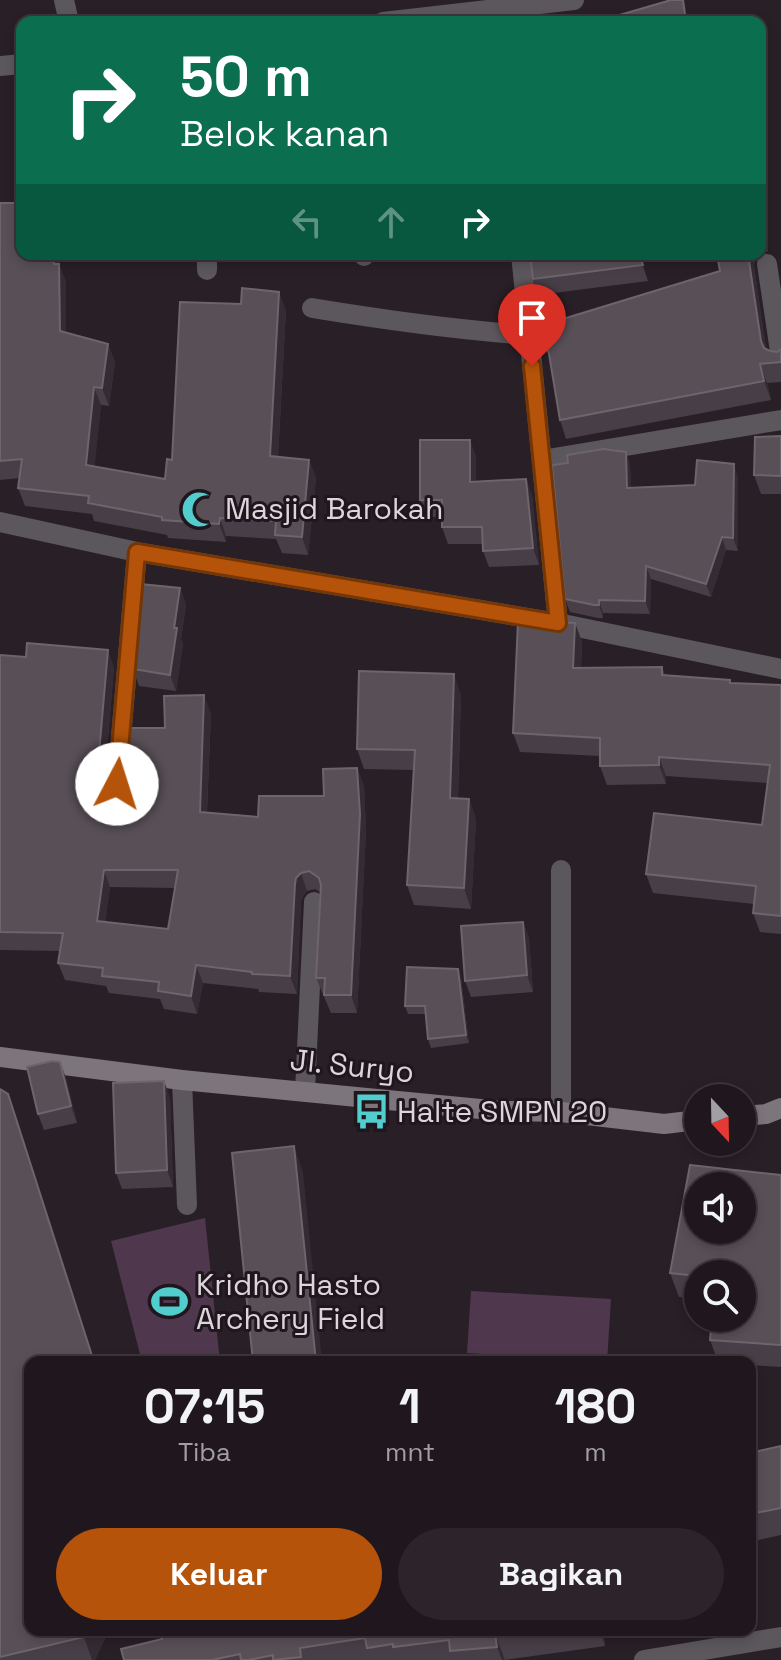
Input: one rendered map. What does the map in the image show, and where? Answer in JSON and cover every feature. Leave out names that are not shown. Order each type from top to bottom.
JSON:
[{"type":"main road","name":"Jl. Suryo","points":[[0,1057],[182,1080],[501,1111],[561,1112],[664,1124],[684,1122]]},
{"type":"main road","points":[[756,1115],[781,1108]]},
{"type":"street","points":[[444,16],[574,0]]},
{"type":"street","points":[[522,260],[558,623]]},
{"type":"street","points":[[767,264],[781,358]]},
{"type":"street","points":[[312,308],[413,325],[529,335]]},
{"type":"street","points":[[542,460],[781,420]]},
{"type":"street","points":[[0,522],[137,552],[558,623],[781,669]]},
{"type":"street","points":[[117,784],[137,552]]},
{"type":"street","points":[[561,870],[561,1112]]},
{"type":"street","points":[[305,1091],[314,902]]},
{"type":"street","points":[[182,1080],[187,1205]]},
{"type":"street","points":[[644,1660],[781,1637]]},
{"type":"shaded area","name":"Kridho Hasto Archery Field","points":[[205,1218],[219,1356],[140,1356],[111,1241]]},
{"type":"shaded area","points":[[471,1291],[611,1299],[607,1356],[467,1353]]},
{"type":"building","points":[[671,0],[683,0],[685,16],[616,16]]},
{"type":"building","points":[[0,203],[16,203],[16,260],[54,260],[54,264],[59,264],[60,331],[108,344],[102,388],[94,387],[86,465],[165,479],[167,459],[172,460],[180,302],[241,304],[242,288],[279,292],[270,456],[309,460],[302,537],[275,535],[276,521],[220,518],[219,524],[162,520],[162,517],[88,503],[89,496],[18,488],[22,459],[0,461]]},
{"type":"building","points":[[531,260],[641,260],[643,265],[533,279]]},
{"type":"building","points":[[718,260],[749,260],[761,341],[764,348],[770,351],[781,349],[781,362],[760,364],[764,381],[560,420],[549,354],[540,326],[720,271]]},
{"type":"building","points":[[781,436],[781,476],[754,475],[755,437]]},
{"type":"building","points":[[420,440],[470,440],[470,482],[526,479],[533,548],[483,551],[482,527],[442,527],[442,500],[420,500]]},
{"type":"building","points":[[603,449],[626,452],[627,488],[695,485],[697,460],[734,464],[733,538],[722,537],[706,584],[646,566],[645,601],[599,600],[599,605],[594,605],[565,599],[552,465],[568,463],[567,455]]},
{"type":"building","points":[[140,584],[180,588],[170,675],[133,669]]},
{"type":"building","points":[[518,621],[575,623],[573,668],[662,667],[662,675],[781,685],[781,916],[753,913],[756,886],[646,874],[654,813],[762,825],[770,765],[659,757],[659,765],[600,766],[600,738],[513,733]]},
{"type":"building","points":[[27,643],[108,650],[98,765],[99,772],[109,779],[117,778],[123,768],[127,728],[165,728],[164,696],[204,695],[200,812],[258,817],[259,796],[324,796],[323,769],[357,768],[360,814],[351,995],[324,995],[325,978],[316,978],[321,885],[319,878],[309,871],[296,878],[290,976],[252,974],[196,965],[191,996],[158,991],[159,982],[102,976],[103,968],[58,963],[63,933],[0,932],[0,655],[26,657]],"holes":[[[104,870],[178,870],[168,929],[97,921]]]},
{"type":"building","points":[[359,671],[454,674],[450,798],[469,799],[464,888],[407,885],[415,750],[357,749]]},
{"type":"building","points":[[523,922],[527,975],[465,981],[461,926]]},
{"type":"building","points":[[407,967],[458,969],[466,1035],[428,1039],[425,1006],[405,1006]]},
{"type":"building","points":[[60,1062],[71,1106],[38,1114],[27,1067]]},
{"type":"building","points":[[164,1081],[167,1170],[116,1173],[113,1083]]},
{"type":"building","points":[[0,1089],[8,1094],[92,1356],[24,1356],[24,1636],[84,1636],[0,1657]]},
{"type":"building","points":[[294,1146],[315,1356],[252,1356],[232,1153]]},
{"type":"building","points":[[690,1165],[754,1172],[689,1172]]},
{"type":"building","points":[[756,1172],[781,1175],[781,1345],[710,1340],[711,1332],[756,1332],[756,1260],[684,1260],[684,1274],[670,1273],[684,1197],[684,1244],[756,1244]]},
{"type":"building","points":[[781,1446],[781,1508],[756,1513],[756,1452]]},
{"type":"building","points":[[161,1636],[495,1636],[497,1647],[450,1651],[449,1640],[367,1648],[365,1638],[300,1648],[301,1657],[273,1660],[273,1655],[241,1660],[240,1654],[212,1660],[124,1660],[121,1649],[162,1639]]},
{"type":"place","name":"Masjid Barokah","points":[[199,509]]},
{"type":"place","name":"Halte SMPN 20","points":[[371,1112]]},
{"type":"place","name":"Kridho Hasto Archery Field","points":[[170,1302]]},
{"type":"route","points":[[117,784],[137,552],[558,623],[532,366]]}]
